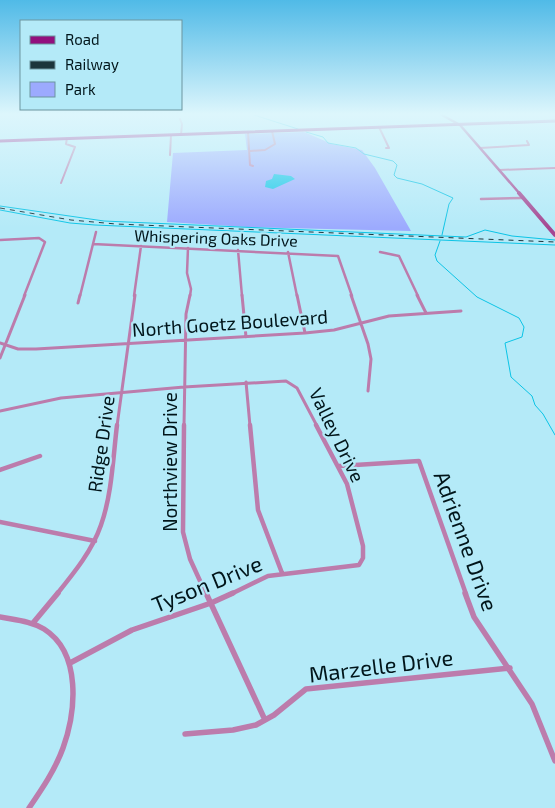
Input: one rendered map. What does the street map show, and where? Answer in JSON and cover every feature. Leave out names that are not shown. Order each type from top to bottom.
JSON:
[{"type":"main road","points":[[484,153],[555,236]]},
{"type":"street","points":[[61,183],[73,153]]},
{"type":"street","points":[[250,153],[250,166],[253,166]]},
{"type":"street","points":[[499,170],[555,168]]},
{"type":"street","points":[[481,199],[523,198]]},
{"type":"street","points":[[78,303],[96,232]]},
{"type":"street","points":[[0,240],[38,238],[44,240],[0,358]]},
{"type":"street","name":"Whispering Oaks Drive","points":[[93,244],[288,252],[338,256],[360,322]]},
{"type":"street","name":"Ridge Drive","points":[[33,623],[81,563],[103,524],[141,246]]},
{"type":"street","name":"Northview Drive","points":[[188,248],[188,273],[191,289],[186,314],[185,340],[182,526],[190,559],[265,720]]},
{"type":"street","points":[[238,250],[246,337]]},
{"type":"street","points":[[288,252],[306,333]]},
{"type":"street","points":[[380,252],[399,256],[426,313]]},
{"type":"street","name":"North Goetz Boulevard","points":[[0,343],[18,349],[36,349],[306,333],[334,330],[389,316],[461,311]]},
{"type":"street","points":[[360,322],[370,352],[368,391]]},
{"type":"street","name":"Valley Drive","points":[[246,382],[281,380],[292,383],[297,388],[347,484],[363,546],[362,561]]},
{"type":"street","points":[[0,411],[61,398],[246,382],[258,510],[282,573]]},
{"type":"street","points":[[0,470],[40,456]]},
{"type":"street","points":[[339,466],[419,461]]},
{"type":"street","name":"Adrienne Drive","points":[[419,461],[474,617],[510,668],[532,704],[555,761]]},
{"type":"street","points":[[0,522],[95,541]]},
{"type":"street","name":"Tyson Drive","points":[[70,663],[132,630],[211,603],[256,580],[282,573],[353,567],[362,561]]},
{"type":"street","points":[[0,617],[33,623],[48,632],[61,646],[70,663],[74,698],[64,747],[43,789],[28,808]]},
{"type":"street","name":"Marzelle Drive","points":[[185,734],[236,730],[265,720],[306,690],[510,668]]},
{"type":"green space","points":[[173,153],[364,153],[375,168],[411,231],[247,227],[167,222]]},
{"type":"shaded area","points":[[274,174],[291,176],[295,179],[273,189],[265,187],[266,181],[272,179]]},
{"type":"waterway","points":[[362,153],[393,161],[397,165],[394,175],[397,178],[422,184],[453,198],[449,204],[442,235]]},
{"type":"waterway","points":[[0,206],[104,221],[466,237],[485,230],[512,236],[555,240]]},
{"type":"waterway","points":[[0,210],[70,223],[95,225],[555,245]]},
{"type":"waterway","points":[[440,241],[435,255],[437,261],[477,297],[519,318],[524,327],[522,337],[505,343],[511,377],[532,396],[535,405],[543,414],[555,435]]},
{"type":"railway","points":[[0,208],[71,220],[116,224],[555,242]]}]
